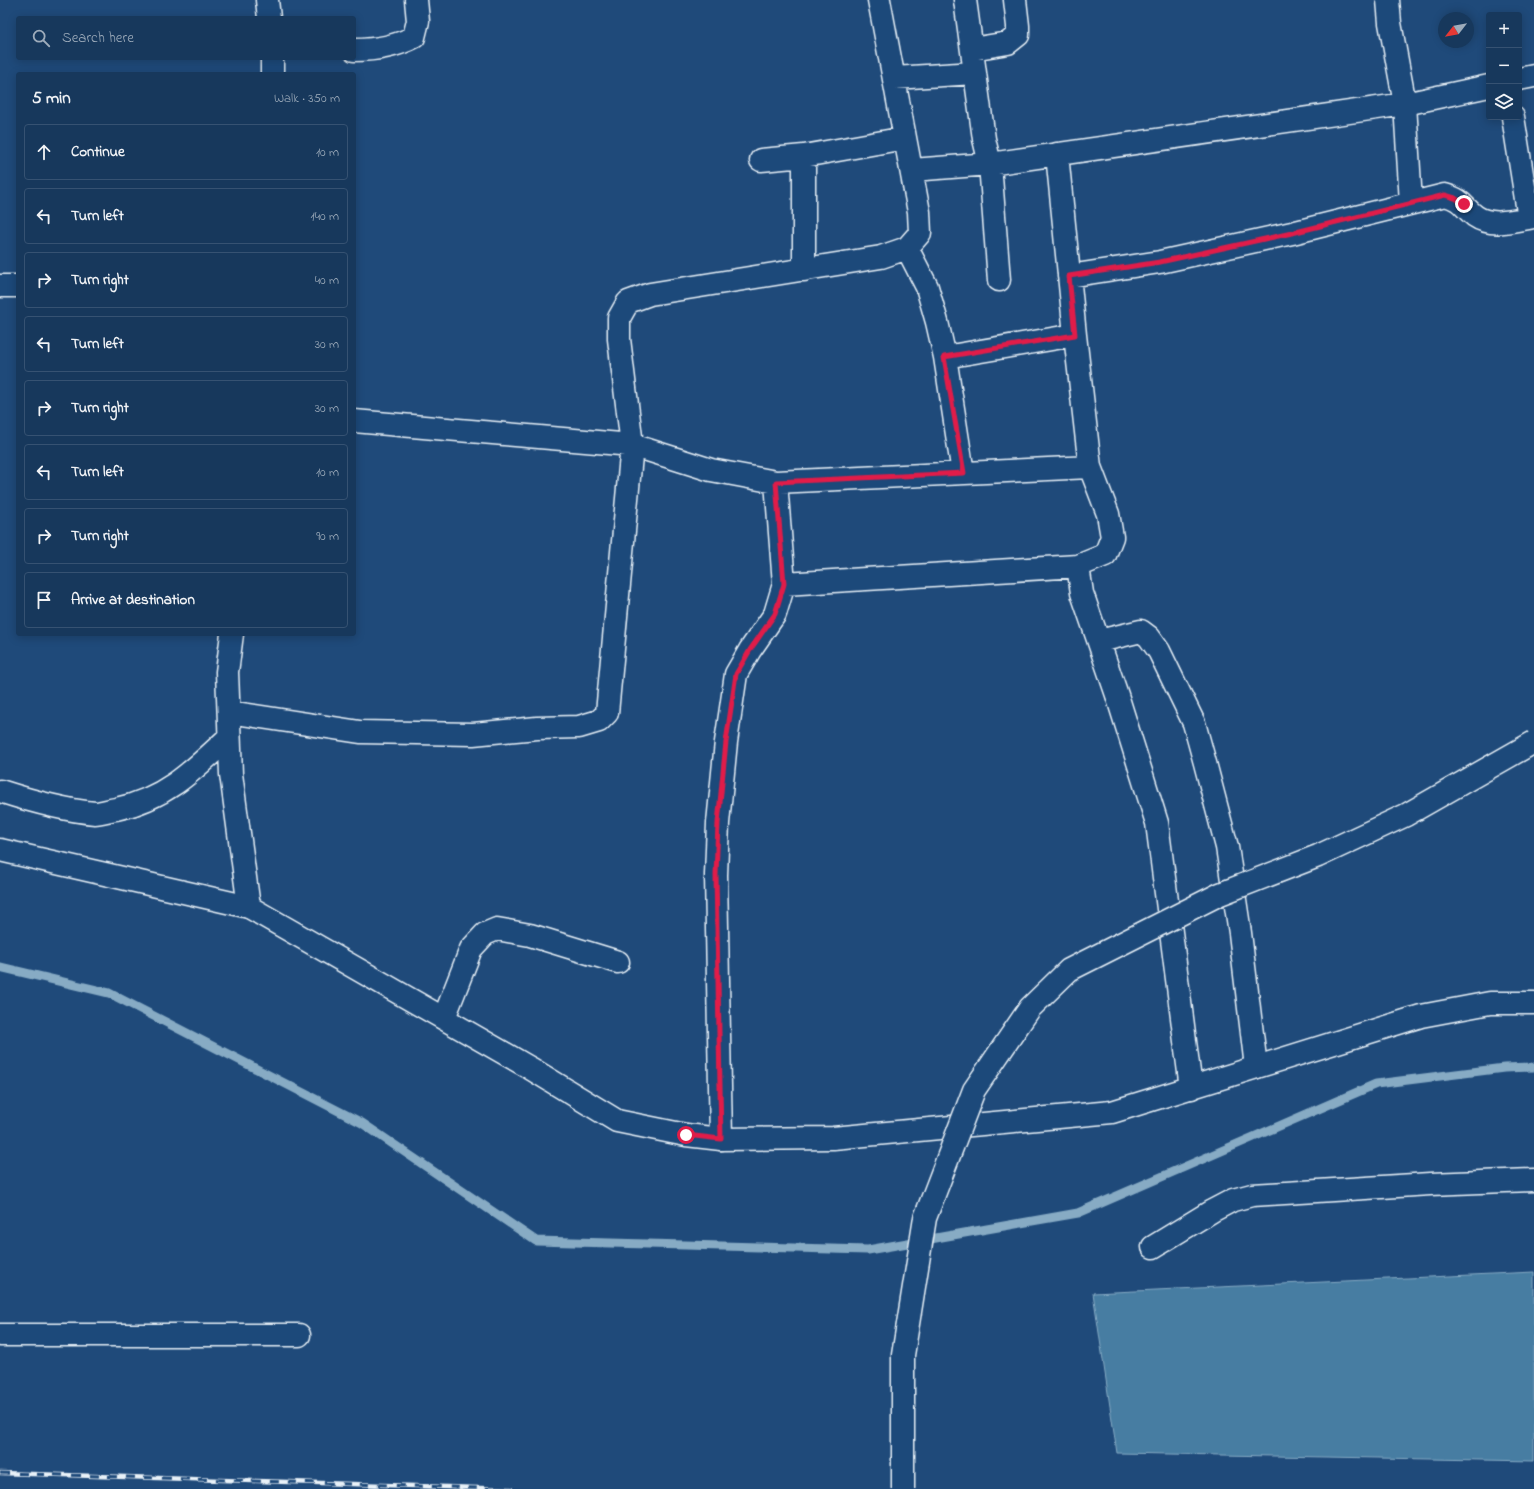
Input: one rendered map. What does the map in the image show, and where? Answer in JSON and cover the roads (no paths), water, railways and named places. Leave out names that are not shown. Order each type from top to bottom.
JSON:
[{"type":"street","points":[[267,0],[269,16]]},
{"type":"street","points":[[356,50],[368,50],[398,45],[414,37],[418,21],[416,0]]},
{"type":"street","points":[[229,712],[360,732],[412,734],[473,734],[537,728],[579,727],[599,720],[607,713],[632,444],[619,338],[619,318],[628,302],[650,294],[881,257],[907,248],[920,233],[919,212],[912,170],[879,0]]},
{"type":"street","points":[[965,0],[984,139],[990,164],[999,280]]},
{"type":"street","points":[[972,49],[1008,43],[1018,35],[1015,0]]},
{"type":"street","points":[[1388,0],[1390,23],[1405,104],[1411,203]]},
{"type":"street","points":[[272,60],[272,72]]},
{"type":"street","points":[[894,78],[975,73]]},
{"type":"street","points":[[1522,78],[1534,76]]},
{"type":"street","points":[[912,170],[990,164],[1405,104],[1486,87]]},
{"type":"street","points":[[1069,276],[1160,262],[1292,233],[1445,195],[1455,198],[1464,204],[1482,221],[1494,223],[1532,218],[1514,120]]},
{"type":"street","points":[[761,160],[804,156],[905,138]]},
{"type":"street","points":[[784,584],[1078,566],[1105,555],[1112,537],[1108,514],[1090,467],[1057,154]]},
{"type":"street","points":[[804,156],[804,270]]},
{"type":"street","points":[[907,248],[927,287],[944,357],[964,473]]},
{"type":"street","points":[[0,286],[16,286]]},
{"type":"street","points":[[944,357],[1075,335]]},
{"type":"street","points":[[356,421],[632,444],[711,470],[776,482],[1090,467]]},
{"type":"street","points":[[721,1139],[716,875],[718,823],[726,742],[736,674],[750,650],[775,614],[784,584],[776,482]]},
{"type":"street","points":[[1078,566],[1082,593],[1099,641],[1157,823],[1191,1088]]},
{"type":"street","points":[[1099,641],[1141,631],[1149,637],[1159,650],[1194,723],[1227,847],[1240,933],[1256,1067]]},
{"type":"street","points":[[232,636],[227,672],[231,774],[249,907]]},
{"type":"street","points":[[0,791],[45,806],[96,813],[134,805],[164,792],[196,768],[229,737]]},
{"type":"street","points":[[903,1489],[903,1356],[925,1218],[974,1090],[1030,1008],[1069,970],[1220,894],[1318,856],[1406,815],[1534,742]]},
{"type":"street","points":[[0,850],[249,907],[444,1018],[617,1121],[686,1135],[721,1139],[833,1138],[1112,1112],[1421,1016],[1490,1003],[1534,1003]]},
{"type":"street","points":[[444,1018],[471,949],[484,934],[497,929],[530,935],[618,962]]},
{"type":"street","points":[[1152,1247],[1228,1203],[1252,1195],[1430,1184],[1534,1180]]},
{"type":"street","points":[[0,1335],[299,1335]]},
{"type":"water","points":[[1534,1272],[1534,1461],[1117,1453],[1093,1293]]},
{"type":"waterway","points":[[0,967],[109,993],[362,1123],[536,1241],[868,1250],[1078,1213],[1376,1084],[1504,1068],[1534,1067]]},
{"type":"railway","points":[[0,1473],[511,1489]]}]
